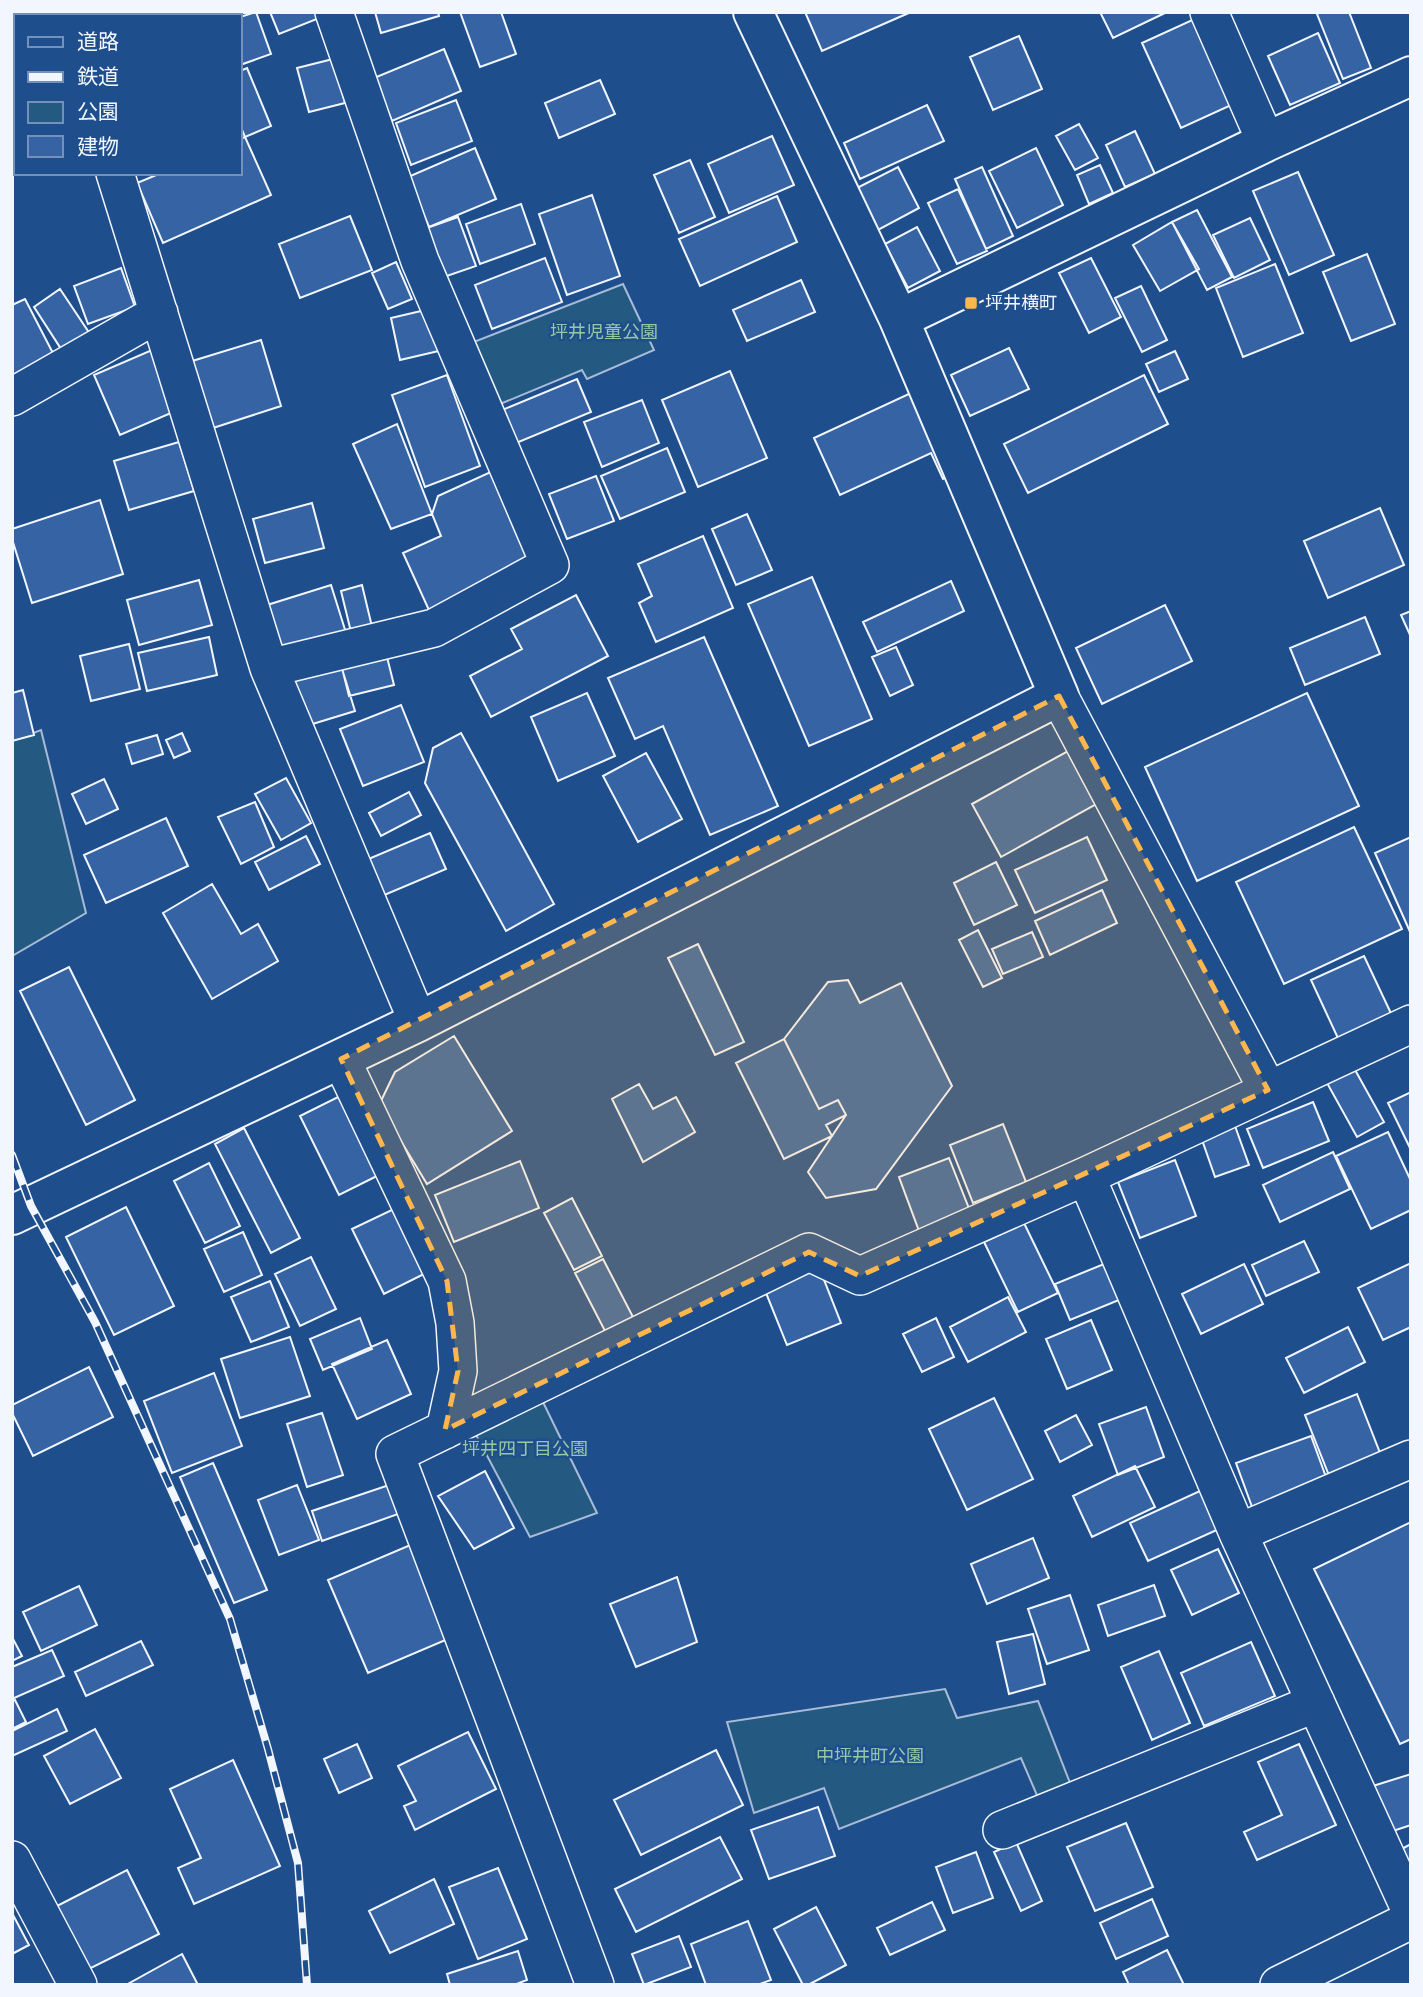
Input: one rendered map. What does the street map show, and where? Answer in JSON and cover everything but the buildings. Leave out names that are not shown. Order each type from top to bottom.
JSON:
[{"type":"street","points":[[269,667],[434,628],[550,565],[419,261],[334,12]]},
{"type":"street","points":[[753,12],[899,319],[1059,696],[1268,1090]]},
{"type":"street","points":[[1209,12],[1266,142]]},
{"type":"street","points":[[899,319],[1266,142],[1411,76]]},
{"type":"street","points":[[116,175],[269,667],[418,1022]]},
{"type":"street","points":[[12,397],[159,313]]},
{"type":"street","points":[[12,1216],[418,1022],[1059,696]]},
{"type":"street","points":[[595,1985],[395,1454],[809,1252],[860,1276],[1086,1176],[1411,1024]]},
{"type":"street","points":[[341,1059],[447,1281],[455,1323],[458,1371],[445,1430]]},
{"type":"street","points":[[1086,1176],[1238,1532],[1411,1911]]},
{"type":"street","points":[[1238,1532],[1411,1459]]},
{"type":"street","points":[[1002,1830],[1316,1703]]},
{"type":"street","points":[[12,1860],[78,1985]]},
{"type":"street","points":[[1279,1985],[1411,1920]]},
{"type":"highlighted area","points":[[1059,696],[1268,1090],[860,1276],[809,1252],[445,1430],[458,1371],[447,1281],[341,1059]]},
{"type":"green space","name":"坪井児童公園","points":[[623,284],[654,350],[587,379],[582,370],[493,407],[466,345]]},
{"type":"green space","points":[[41,730],[86,913],[12,956],[12,741]]},
{"type":"green space","name":"坪井四丁目公園","points":[[542,1400],[597,1513],[530,1537],[475,1433]]},
{"type":"green space","name":"中坪井町公園","points":[[945,1689],[957,1718],[1038,1701],[1072,1788],[1039,1800],[1021,1758],[839,1829],[824,1788],[754,1813],[727,1722]]},
{"type":"railway","points":[[12,1155],[31,1206],[95,1322],[230,1619],[298,1863],[307,1985]]},
{"type":"place","name":"坪井横町","points":[[971,303]]}]
